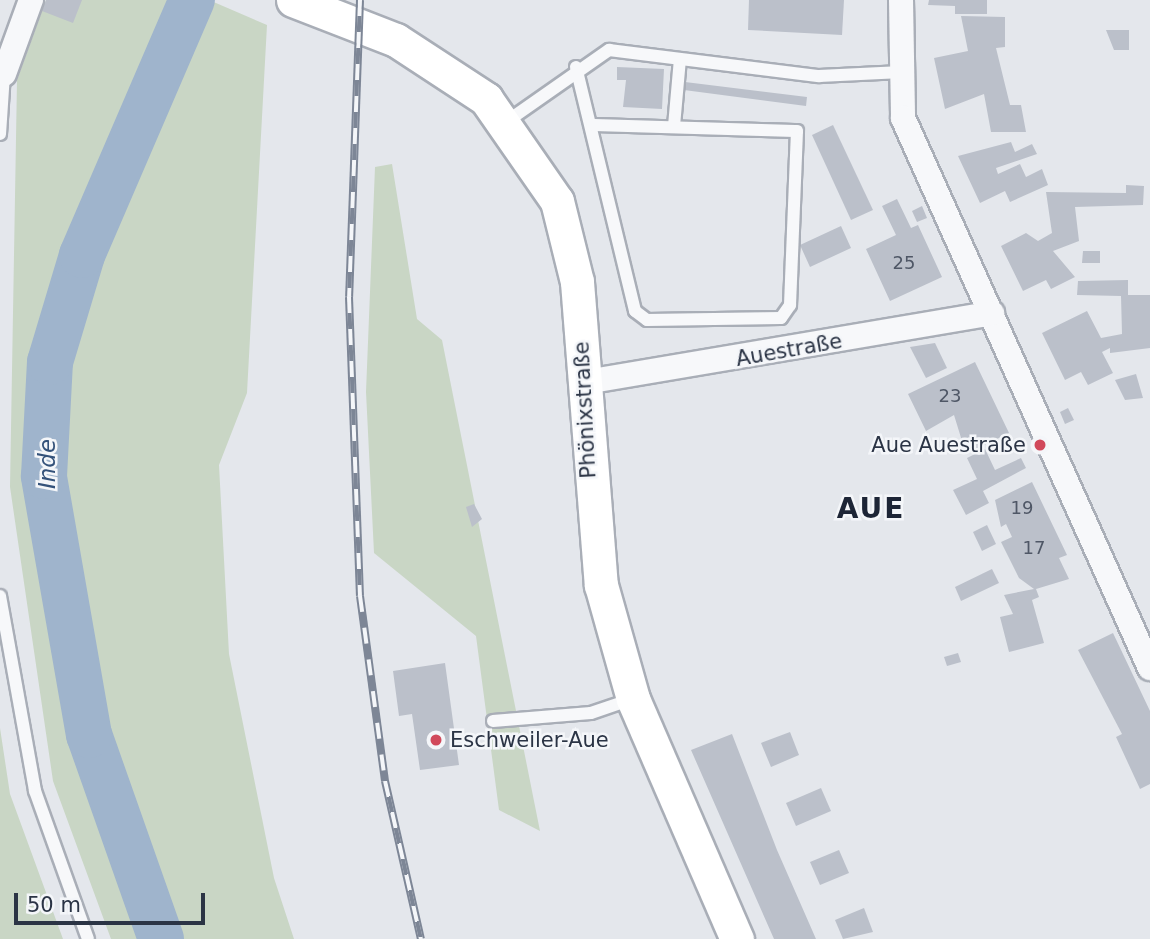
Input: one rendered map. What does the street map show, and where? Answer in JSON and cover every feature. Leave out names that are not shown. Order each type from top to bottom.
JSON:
[{"type":"main road","name":"Phönixstraße","points":[[293,0],[396,40],[486,99],[506,123],[557,201],[577,282],[601,585],[633,699],[737,939]]},
{"type":"street","points":[[4,74],[31,0]]},
{"type":"street","points":[[901,0],[903,118],[1150,668]]},
{"type":"street","name":"Auestraße","points":[[586,382],[992,313]]},
{"type":"lane","points":[[506,123],[576,67],[609,50],[819,76],[902,72]]},
{"type":"lane","points":[[674,126],[680,59]]},
{"type":"lane","points":[[576,67],[635,311],[647,320],[781,317],[790,305],[797,131],[592,125]]},
{"type":"lane","points":[[0,134],[4,74]]},
{"type":"lane","points":[[0,596],[35,790],[88,939]]},
{"type":"lane","points":[[493,720],[592,713],[633,699]]},
{"type":"green space","points":[[46,0],[209,0],[267,25],[247,393],[219,465],[229,654],[274,878],[294,939],[111,939],[53,781],[10,487],[17,80]]},
{"type":"green space","points":[[392,164],[417,319],[442,340],[540,831],[499,810],[476,636],[374,553],[366,392],[375,167]]},
{"type":"green space","points":[[0,728],[10,794],[63,939],[0,939]]},
{"type":"building","points":[[46,0],[82,0],[73,23],[42,11]]},
{"type":"building","points":[[749,0],[844,0],[842,35],[748,30]]},
{"type":"building","points":[[929,0],[987,0],[987,14],[955,14],[955,6],[928,5]]},
{"type":"building","points":[[961,16],[1005,17],[1005,47],[996,48],[1010,105],[1021,105],[1026,132],[991,132],[984,94],[945,109],[934,58],[968,51]]},
{"type":"building","points":[[1106,30],[1129,30],[1129,50],[1114,50]]},
{"type":"building","points":[[617,67],[664,69],[662,109],[623,107],[626,80],[617,80]]},
{"type":"building","points":[[685,82],[807,97],[806,106],[684,90]]},
{"type":"building","points":[[833,125],[873,210],[851,220],[812,135]]},
{"type":"building","points":[[1011,142],[1015,152],[1032,144],[1037,154],[996,168],[998,174],[1020,164],[1026,177],[1042,169],[1048,185],[1010,202],[1005,191],[980,203],[958,156]]},
{"type":"building","points":[[1126,185],[1144,186],[1143,205],[1075,207],[1079,241],[1053,251],[1075,277],[1051,289],[1046,280],[1023,291],[1001,246],[1026,233],[1038,241],[1052,233],[1046,192],[1126,193]]},
{"type":"building","points":[[897,199],[911,228],[918,225],[942,277],[890,301],[866,249],[896,235],[882,206]]},
{"type":"building","points":[[922,206],[927,218],[917,222],[912,211]]},
{"type":"building","points":[[841,226],[851,248],[810,267],[800,245]]},
{"type":"building","points":[[1083,251],[1100,251],[1100,263],[1082,263]]},
{"type":"building","points":[[1128,280],[1128,295],[1150,295],[1150,348],[1110,353],[1110,348],[1102,352],[1113,373],[1088,385],[1081,372],[1065,380],[1042,333],[1087,311],[1101,338],[1122,334],[1121,296],[1077,295],[1078,281]]},
{"type":"building","points":[[935,343],[947,368],[926,378],[910,347]]},
{"type":"building","points":[[975,362],[1009,433],[966,454],[954,415],[926,431],[908,394]]},
{"type":"building","points":[[1136,374],[1143,398],[1125,400],[1115,380]]},
{"type":"building","points":[[1068,408],[1074,420],[1065,424],[1060,412]]},
{"type":"building","points":[[985,449],[995,470],[1021,458],[1026,468],[983,491],[989,503],[966,515],[953,490],[977,479],[967,458]]},
{"type":"building","points":[[1032,482],[1067,555],[1059,558],[1069,579],[1036,589],[1039,597],[1032,600],[1044,643],[1009,652],[1000,617],[1013,614],[1004,595],[1034,589],[1019,578],[1001,542],[1012,537],[1006,524],[1001,527],[995,500]]},
{"type":"building","points":[[474,504],[482,519],[472,527],[466,507]]},
{"type":"building","points":[[987,525],[996,544],[982,551],[973,532]]},
{"type":"building","points":[[992,569],[999,583],[961,601],[955,587]]},
{"type":"building","points":[[1113,633],[1150,711],[1150,784],[1140,789],[1116,737],[1122,734],[1078,650]]},
{"type":"building","points":[[958,653],[961,662],[947,666],[944,657]]},
{"type":"building","name":"Eschweiler-Aue","points":[[445,663],[459,765],[420,770],[412,714],[399,716],[393,671]]},
{"type":"building","points":[[790,732],[799,755],[771,767],[761,743]]},
{"type":"building","points":[[732,734],[777,850],[816,939],[774,939],[691,750]]},
{"type":"building","points":[[821,788],[831,811],[796,826],[786,803]]},
{"type":"building","points":[[839,850],[849,873],[820,885],[810,862]]},
{"type":"building","points":[[864,908],[873,932],[843,939],[835,920]]},
{"type":"waterway","name":"Inde","points":[[161,939],[89,735],[44,476],[50,362],[82,255],[192,0]]},
{"type":"railway","points":[[360,0],[349,297],[360,596],[385,781],[421,939]]},
{"type":"place","name":"Aue Auestraße","points":[[1040,445]]},
{"type":"place","name":"Eschweiler-Aue","points":[[436,740]]},
{"type":"district","name":"AUE","points":[[871,509]]}]
